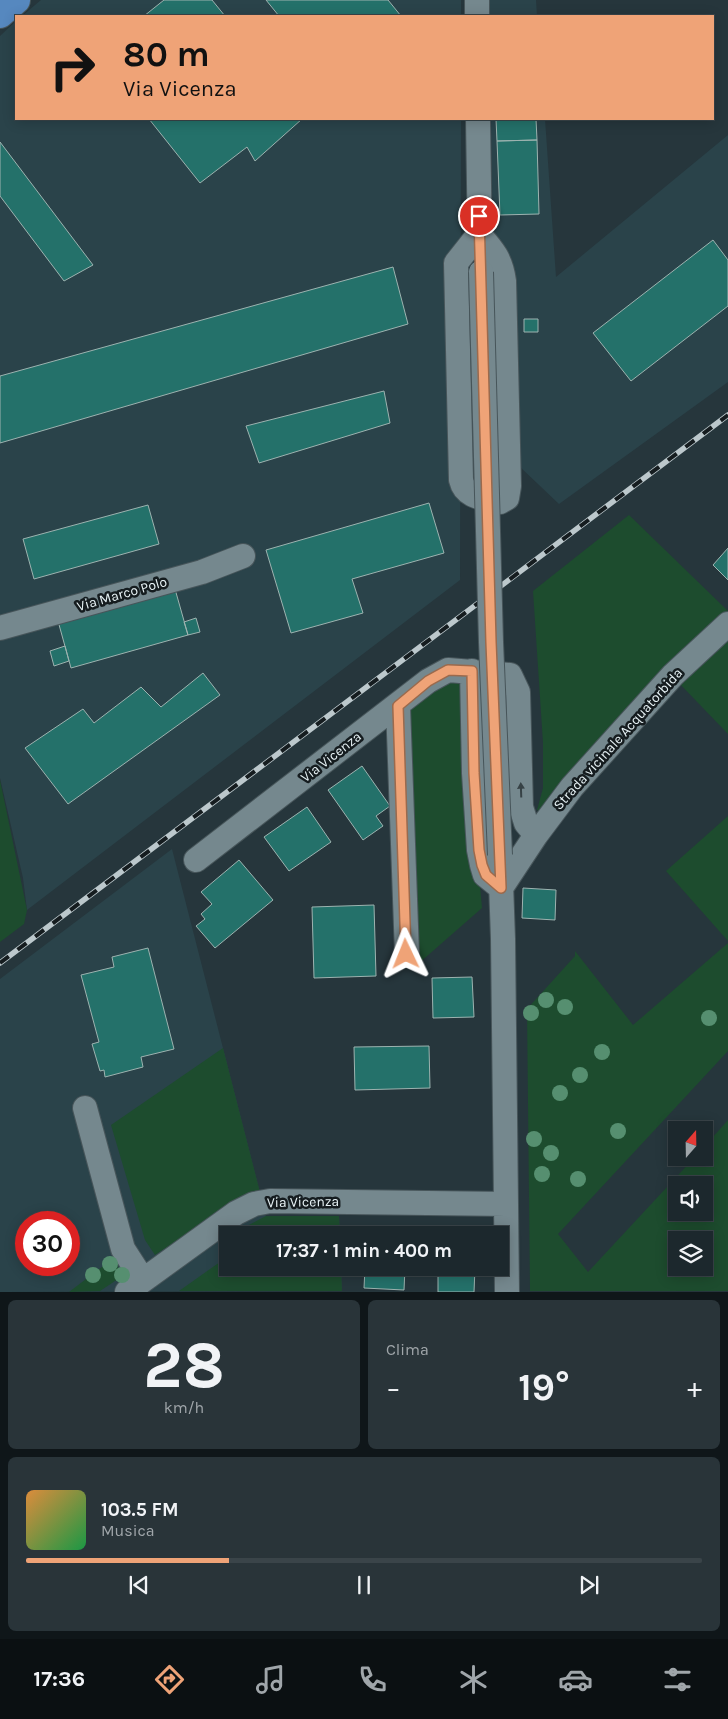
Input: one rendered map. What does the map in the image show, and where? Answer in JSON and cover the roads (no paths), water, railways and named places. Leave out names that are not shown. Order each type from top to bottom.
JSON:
[{"type":"main road","points":[[0,14],[16,0]]},
{"type":"street","points":[[477,0],[477,15]]},
{"type":"street","points":[[478,120],[480,272],[491,642],[511,856],[501,888],[507,1292]]},
{"type":"street","points":[[480,234],[496,254],[502,267],[504,280],[509,486],[507,498],[500,502],[469,493],[461,480],[456,263],[480,234]]},
{"type":"street","name":"Via Marco Polo","points":[[0,628],[202,572],[243,556]]},
{"type":"street","name":"Strada vicinale Acquatorbida","points":[[511,856],[536,835],[572,787],[673,675],[728,624]]},
{"type":"street","name":"Via Vicenza","points":[[196,860],[428,681],[448,670],[510,675],[518,692],[521,807],[526,823],[536,835]]},
{"type":"street","points":[[472,671],[474,773],[479,850],[486,875],[501,888]]},
{"type":"street","points":[[398,706],[406,954]]},
{"type":"street","points":[[85,1108],[123,1249],[135,1286]]},
{"type":"street","name":"Via Vicenza","points":[[135,1286],[236,1213],[254,1204],[270,1201],[506,1204]]},
{"type":"railway","points":[[0,963],[728,415]]}]
